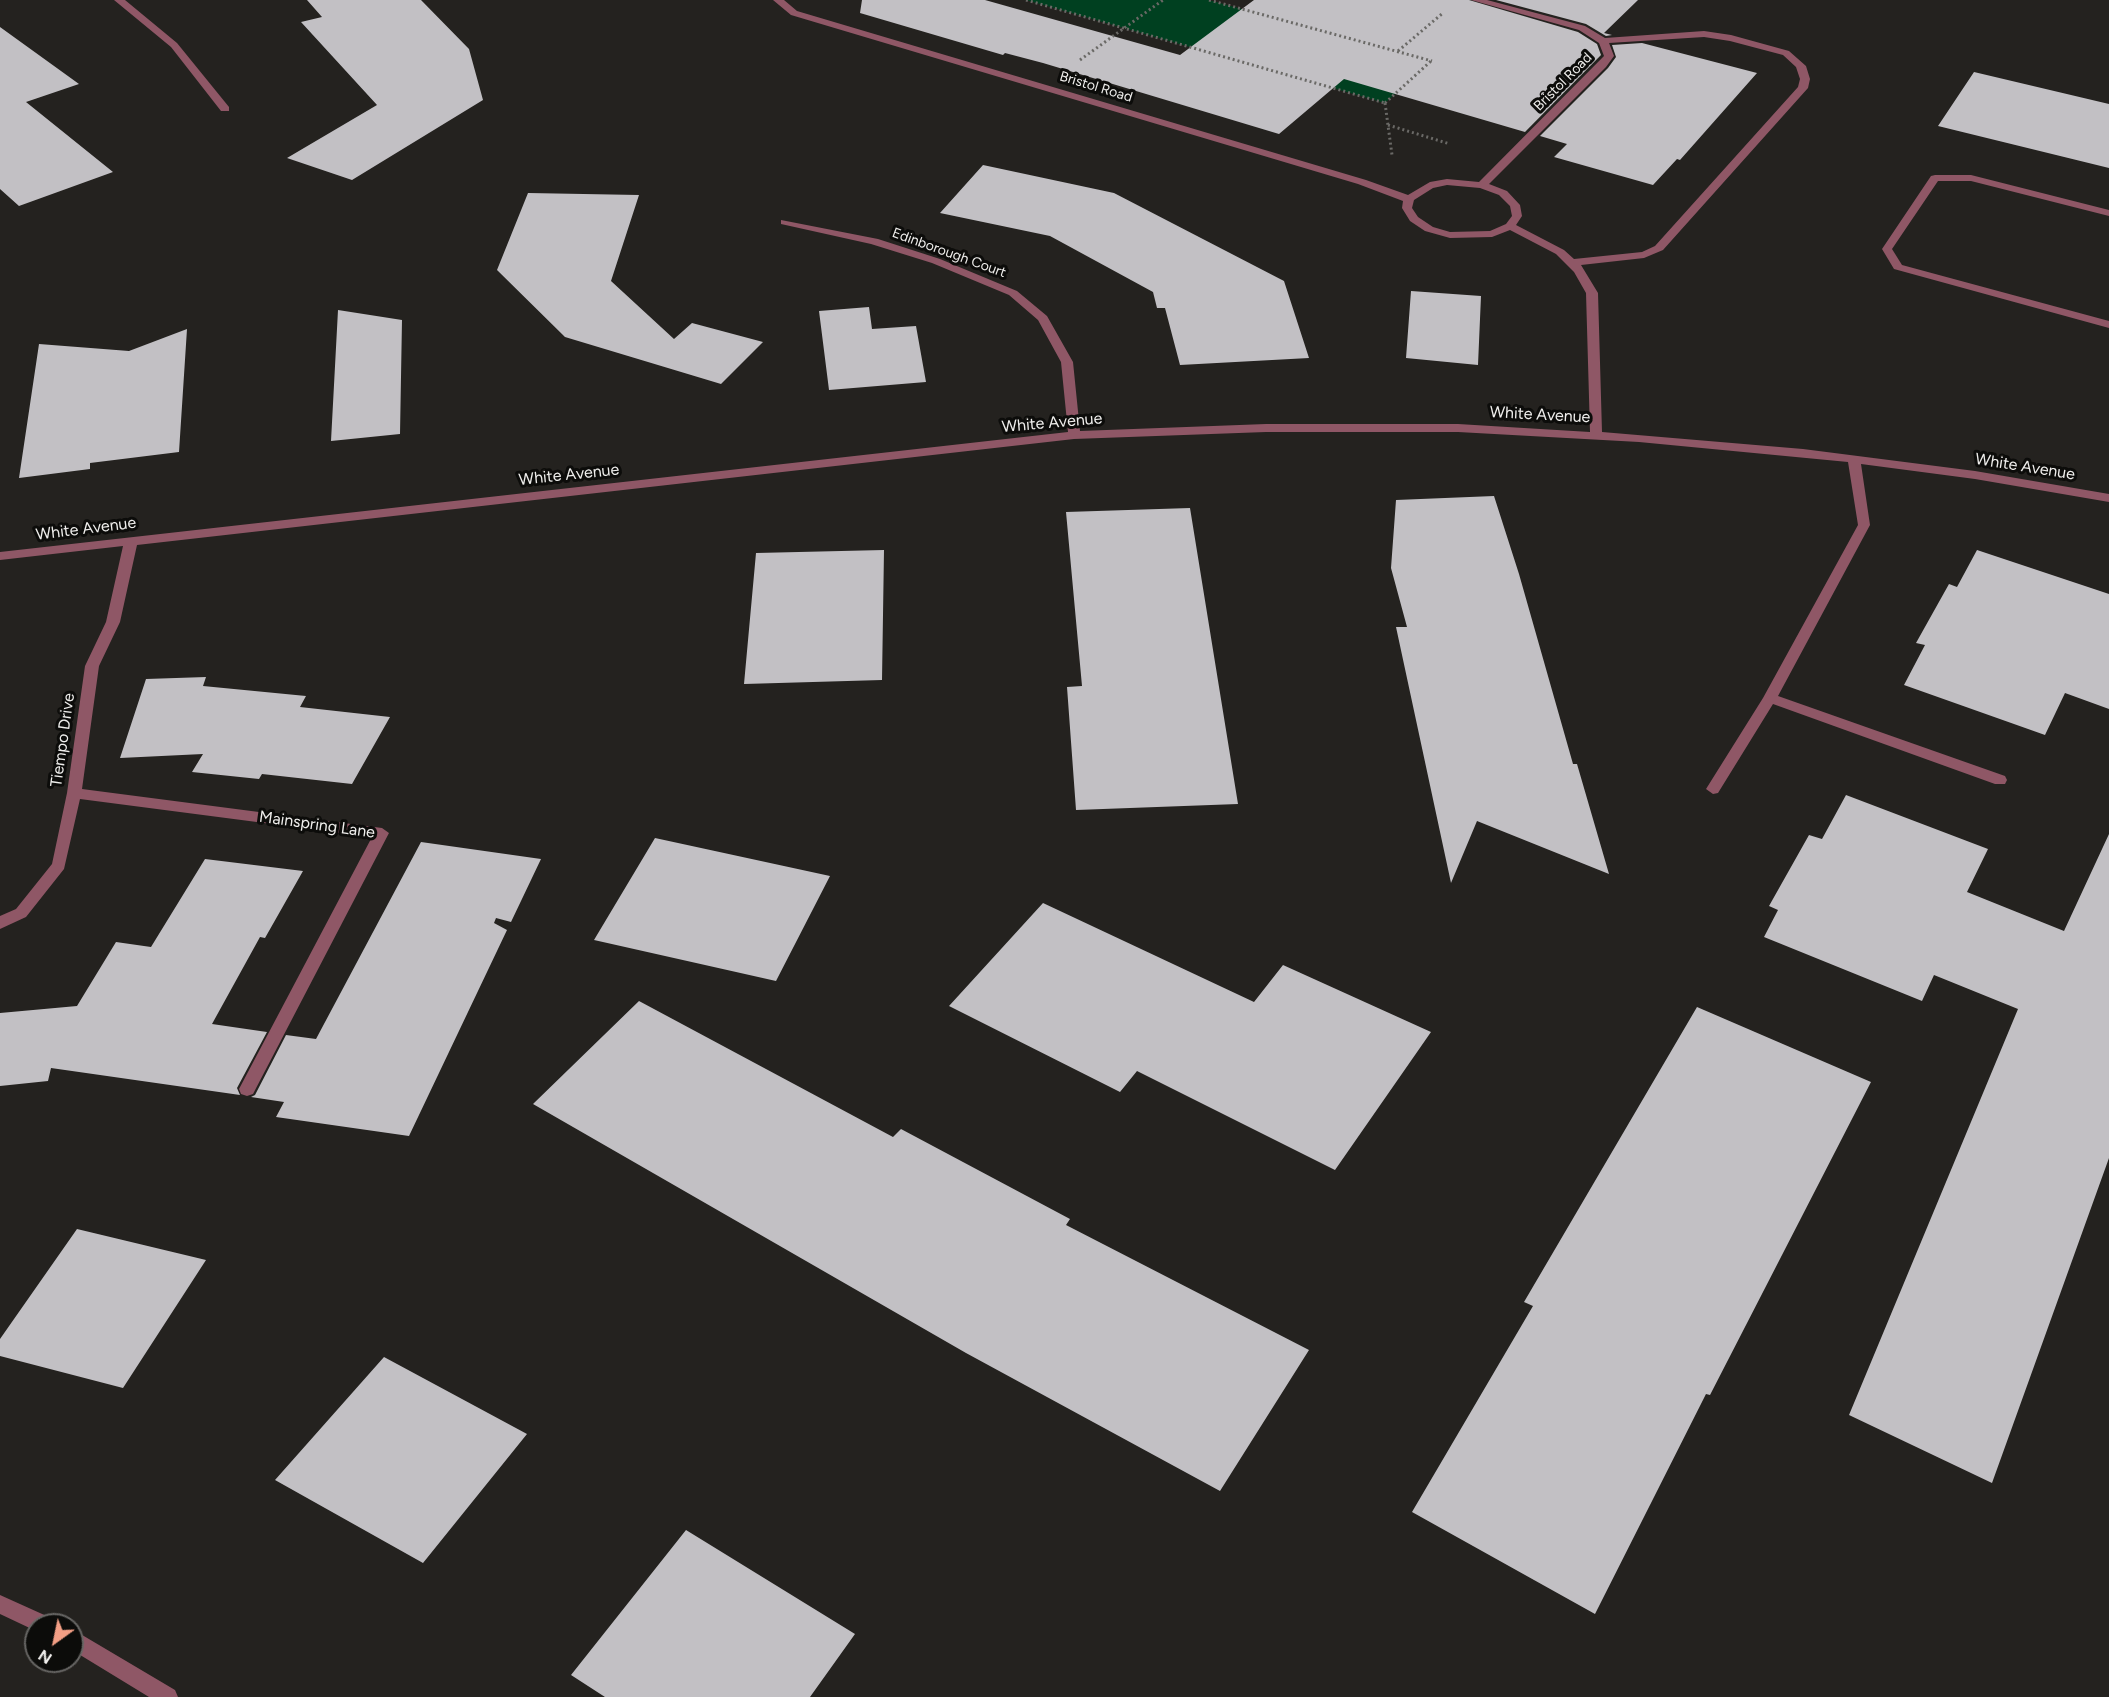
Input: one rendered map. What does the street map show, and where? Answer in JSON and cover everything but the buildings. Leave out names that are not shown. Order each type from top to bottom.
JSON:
[{"type":"street","points":[[119,0],[174,45],[225,109]]},
{"type":"street","name":"Bristol Road","points":[[778,0],[794,13],[1362,182],[1409,199]]},
{"type":"street","name":"Bristol Road","points":[[1476,0],[1582,28],[1603,41],[1609,56],[1603,65],[1482,185]]},
{"type":"street","points":[[1572,263],[1644,255],[1659,248],[1803,88],[1805,79],[1801,66],[1786,53],[1731,38],[1704,34],[1603,41]]},
{"type":"street","points":[[2109,213],[1971,178],[1935,178],[1887,249],[1898,267],[2109,325]]},
{"type":"street","points":[[1447,182],[1482,185],[1503,193],[1515,205],[1517,216],[1510,226],[1492,234],[1450,235],[1429,229],[1414,219],[1407,208],[1409,199],[1418,191],[1447,182]]},
{"type":"street","name":"Edinborough Court","points":[[785,222],[874,241],[936,261],[1013,293],[1043,318],[1067,362],[1074,435]]},
{"type":"street","points":[[1510,226],[1560,252],[1579,270],[1592,293],[1596,435]]},
{"type":"street","name":"White Avenue","points":[[0,556],[1074,435],[1266,428],[1458,428],[1596,435],[1854,460],[1975,475],[2109,498]]},
{"type":"street","points":[[1713,789],[1770,698],[1864,525],[1854,460]]},
{"type":"street","name":"Tiempo Drive","points":[[0,923],[21,913],[60,865],[74,793],[92,666],[112,622],[131,541]]},
{"type":"street","points":[[1770,698],[2000,780]]},
{"type":"street","name":"Mainspring Lane","points":[[74,793],[382,833],[247,1089]]},
{"type":"street","points":[[0,1604],[24,1615]]},
{"type":"street","points":[[84,1646],[168,1697]]},
{"type":"path","points":[[1026,0],[1385,103]]},
{"type":"path","points":[[1043,87],[1163,0]]},
{"type":"path","points":[[1209,0],[1432,61],[1385,103]]},
{"type":"path","points":[[1398,52],[1445,11]]},
{"type":"path","points":[[1385,103],[1394,168],[1418,191]]},
{"type":"green space","points":[[1026,0],[1209,0],[1432,61],[1385,103]]}]
